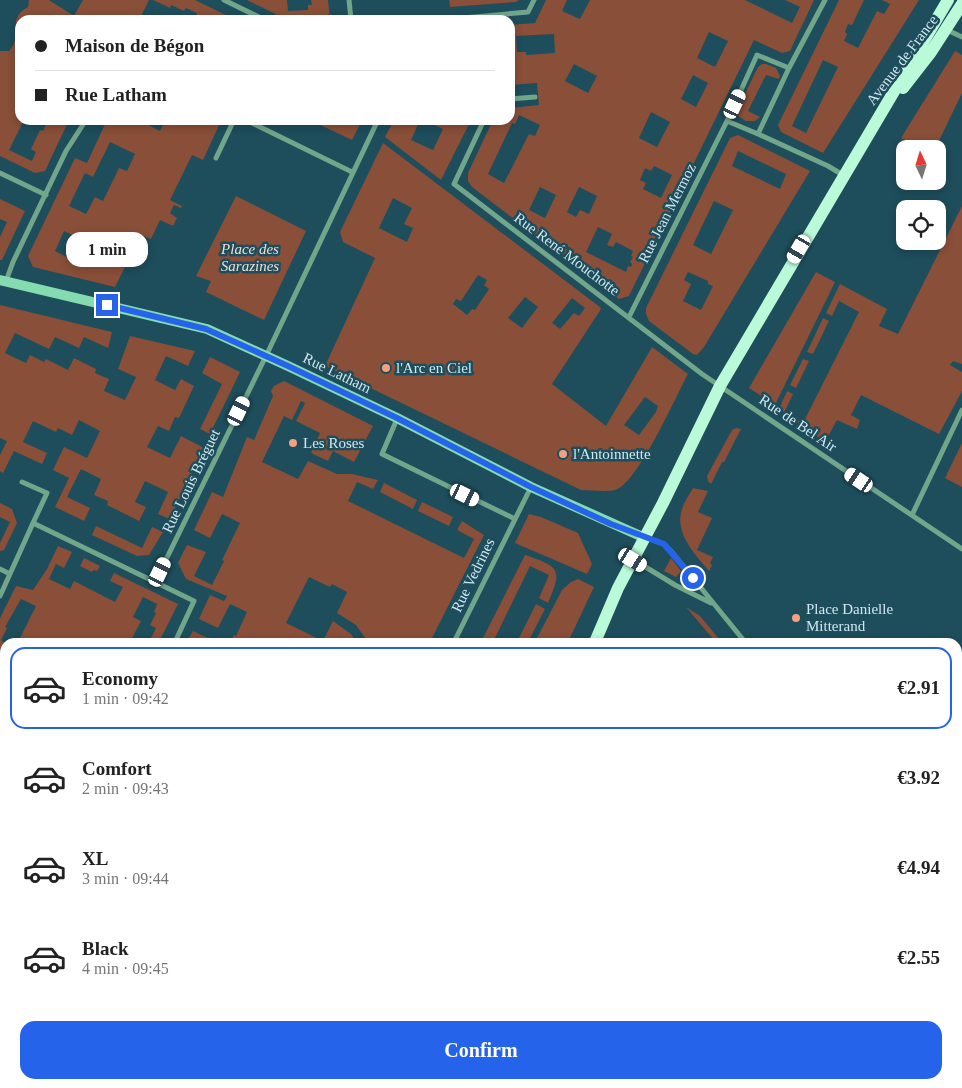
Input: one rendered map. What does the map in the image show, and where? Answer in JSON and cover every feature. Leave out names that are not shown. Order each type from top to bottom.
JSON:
[{"type":"main road","name":"Avenue de France","points":[[878,119],[948,0]]},
{"type":"main road","name":"Avenue de France","points":[[878,119],[931,52],[962,4]]},
{"type":"main road","points":[[597,638],[618,588],[645,538],[720,386],[799,249],[878,119]]},
{"type":"street","points":[[224,0],[255,15]]},
{"type":"street","points":[[349,0],[350,15]]},
{"type":"street","points":[[495,15],[528,12],[534,0]]},
{"type":"street","points":[[758,134],[824,0]]},
{"type":"street","points":[[934,23],[962,37]]},
{"type":"street","name":"Rue Jean Mermoz","points":[[629,317],[727,120],[757,55],[789,68]]},
{"type":"street","points":[[515,99],[535,97]]},
{"type":"street","points":[[727,120],[828,166],[844,176]]},
{"type":"street","points":[[3,280],[66,150],[83,125]]},
{"type":"street","points":[[216,158],[232,125]]},
{"type":"street","points":[[256,125],[352,172]]},
{"type":"street","name":"Rue Louis Bréguet","points":[[155,582],[266,356],[376,125]]},
{"type":"street","name":"Rue René Mouchotte","points":[[482,125],[454,184],[720,386]]},
{"type":"street","points":[[0,173],[46,194]]},
{"type":"street","name":"Rue Latham","points":[[3,280],[206,329],[397,418],[531,487],[645,538]]},
{"type":"street","name":"Rue de Bel Air","points":[[720,386],[962,549]]},
{"type":"street","points":[[912,515],[962,410]]},
{"type":"street","points":[[397,418],[382,454],[515,519]]},
{"type":"street","points":[[0,596],[48,493],[22,482]]},
{"type":"street","name":"Rue Vedrines","points":[[456,638],[531,487]]},
{"type":"street","points":[[33,523],[194,601],[177,638]]},
{"type":"street","points":[[645,538],[664,544],[671,551],[742,638]]},
{"type":"street","points":[[633,560],[675,585],[714,604]]},
{"type":"street","points":[[0,569],[10,574]]},
{"type":"green space","points":[[29,0],[49,0],[72,15],[19,15],[28,7]]},
{"type":"green space","points":[[83,0],[149,0],[142,15],[75,15]]},
{"type":"green space","points":[[153,0],[195,0],[226,15],[196,15],[197,13],[186,8],[184,11],[171,5],[170,8]]},
{"type":"green space","points":[[247,0],[287,0],[288,11],[308,10],[308,5],[312,5],[311,0],[328,0],[330,15],[278,15]]},
{"type":"green space","points":[[449,0],[519,0],[516,2],[450,7]]},
{"type":"green space","points":[[546,0],[567,0],[562,11],[580,19],[590,0],[745,0],[792,23],[800,7],[785,0],[814,0],[790,51],[782,53],[754,40],[629,296],[619,299],[472,187],[468,181],[468,173],[491,125],[511,125],[488,174],[504,183],[529,134],[535,136],[540,125],[519,115],[515,124],[515,107],[539,105],[537,83],[515,85],[515,25],[535,23]],"holes":[[[709,32],[728,41],[715,67],[697,58]],[[554,34],[555,53],[526,55],[526,52],[517,52],[516,36]],[[574,64],[597,76],[588,93],[565,81]],[[693,75],[708,83],[696,107],[681,99]],[[651,112],[670,122],[657,147],[639,138]],[[654,166],[672,175],[661,198],[643,189],[646,183],[640,180],[645,168],[651,171]],[[540,187],[556,195],[545,218],[529,210]],[[579,187],[597,196],[589,214],[580,210],[576,217],[567,212]],[[598,227],[612,234],[607,245],[613,247],[616,242],[633,251],[631,256],[633,257],[630,262],[632,264],[631,267],[628,266],[626,272],[586,252]]]},
{"type":"green space","points":[[839,0],[864,0],[852,25],[848,24],[845,32],[847,34],[844,41],[858,48],[877,11],[884,14],[890,4],[882,0],[919,0],[823,153],[781,132],[778,125]],"holes":[[[823,60],[838,67],[806,133],[792,126]]]},
{"type":"green space","points":[[15,39],[15,125],[22,125],[9,150],[32,161],[36,152],[31,149],[40,130],[43,131],[46,125],[67,125],[45,171],[35,173],[0,156],[0,51],[9,51]]},
{"type":"green space","points":[[955,51],[962,55],[962,93],[939,140],[905,140],[901,138]]},
{"type":"green space","points":[[762,64],[776,68],[780,76],[779,79],[766,75],[748,111],[760,117],[755,121],[746,121],[738,116],[737,110],[758,67]]},
{"type":"green space","points":[[105,125],[148,125],[160,131],[163,125],[219,125],[203,160],[192,155],[170,200],[182,206],[181,208],[174,205],[170,213],[177,218],[173,226],[160,220],[151,239],[141,235],[115,287],[33,267],[28,256],[75,158],[87,163]],"holes":[[[110,142],[135,154],[127,171],[119,168],[103,201],[95,197],[86,214],[69,206],[85,173],[93,177]],[[64,231],[93,245],[95,242],[106,247],[99,261],[92,258],[89,262],[73,254],[71,259],[55,251]]]},
{"type":"green space","points":[[320,125],[360,125],[352,140]]},
{"type":"green space","points":[[391,125],[418,125],[411,140],[433,150],[443,129],[435,125],[468,125],[441,180],[385,137]]},
{"type":"green space","points":[[738,135],[810,171],[704,347],[697,355],[649,321],[646,308],[730,138]],"holes":[[[738,151],[786,174],[780,189],[732,166]],[[714,201],[733,210],[711,254],[693,245]],[[688,272],[708,281],[708,284],[713,286],[701,310],[683,301],[691,284],[684,280]]]},
{"type":"green space","points":[[383,143],[600,307],[601,309],[552,384],[606,426],[652,347],[688,374],[645,457],[634,473],[624,484],[615,490],[581,490],[325,366],[375,258],[343,242],[340,232]],"holes":[[[393,198],[412,208],[404,224],[413,228],[407,242],[379,228]],[[478,275],[487,280],[484,285],[489,289],[475,310],[472,309],[467,315],[453,304],[456,299],[461,301]],[[525,297],[538,307],[522,328],[508,318]],[[572,298],[585,308],[579,316],[574,313],[560,329],[552,323]],[[645,397],[658,406],[656,412],[639,435],[624,425]]]},
{"type":"green space","name":"Place des Sarazines","points":[[236,196],[306,231],[264,320],[206,292],[211,281],[196,276]]},
{"type":"green space","points":[[0,199],[25,211],[2,260],[0,260],[0,237],[7,222],[0,219]]},
{"type":"green space","points":[[962,206],[962,364],[953,361],[950,365],[962,372],[962,391],[939,434],[861,395],[851,415],[860,420],[857,429],[837,420],[825,442],[784,413],[803,423],[859,312],[839,301],[832,316],[826,313],[840,284],[887,309],[879,326],[898,334],[940,250],[946,250],[946,238]]},
{"type":"green space","points":[[816,272],[835,282],[775,405],[749,388]]},
{"type":"green space","points":[[0,305],[112,332],[108,348],[84,337],[79,348],[55,337],[49,349],[15,333],[5,353],[26,363],[30,355],[44,362],[46,359],[68,370],[74,358],[96,369],[95,373],[109,379],[104,391],[125,400],[136,377],[118,369],[130,336],[195,351],[188,366],[166,356],[155,380],[175,390],[181,379],[194,386],[179,418],[175,417],[169,431],[158,426],[147,447],[170,458],[181,436],[204,448],[170,519],[158,514],[168,492],[145,481],[135,502],[146,507],[139,521],[107,505],[108,501],[94,495],[101,479],[81,469],[67,497],[90,508],[84,521],[55,507],[69,478],[53,470],[64,447],[87,458],[100,431],[79,420],[72,435],[58,428],[56,432],[33,421],[23,442],[47,453],[42,464],[14,451],[3,473],[0,471],[0,455],[7,441],[0,438]]},
{"type":"green space","points":[[823,318],[829,321],[813,354],[807,352]]},
{"type":"green space","points":[[210,357],[240,372],[210,434],[200,429],[222,384],[202,373]]},
{"type":"green space","points":[[803,359],[809,361],[796,388],[790,385]]},
{"type":"green space","points":[[284,381],[373,426],[354,462],[333,451],[328,461],[311,453],[320,433],[296,421],[305,403],[301,401],[292,420],[284,416],[262,462],[298,479],[308,461],[337,474],[352,474],[378,480],[373,489],[357,482],[348,501],[464,558],[474,539],[457,530],[462,521],[484,535],[432,638],[365,638],[356,625],[337,613],[347,592],[332,584],[330,587],[309,577],[286,623],[317,638],[232,638],[234,635],[236,636],[247,612],[230,604],[218,628],[199,619],[210,595],[224,601],[227,596],[186,579],[178,563],[187,545],[206,552],[194,576],[212,585],[240,523],[222,514],[210,538],[194,530],[212,492],[223,497],[247,437],[254,440],[273,396],[271,391],[274,386]]},
{"type":"green space","points":[[787,391],[793,394],[784,413],[779,409]]},
{"type":"green space","points":[[736,428],[741,429],[711,484],[707,476],[732,430]]},
{"type":"green space","points":[[962,443],[962,487],[945,478]]},
{"type":"green space","points":[[384,483],[417,500],[413,509],[380,492]]},
{"type":"green space","points":[[693,488],[708,491],[698,512],[712,518],[697,550],[713,557],[709,571],[687,543],[681,527],[682,509]]},
{"type":"green space","points":[[422,502],[453,517],[449,526],[418,511]]},
{"type":"green space","points":[[0,503],[12,509],[17,523],[4,550],[0,551],[0,543],[10,522],[0,517]]},
{"type":"green space","points":[[529,514],[541,517],[578,533],[592,564],[587,574],[515,543]]},
{"type":"green space","points":[[96,526],[142,548],[152,527],[163,532],[149,555],[137,556],[92,535]]},
{"type":"green space","points":[[58,546],[72,552],[64,568],[56,564],[49,579],[70,589],[74,581],[115,602],[123,587],[110,581],[114,573],[178,604],[161,638],[151,638],[156,628],[150,625],[156,613],[154,612],[157,604],[143,597],[133,617],[141,621],[132,638],[20,638],[36,606],[21,599],[5,627],[7,628],[2,638],[0,638],[0,619],[16,586],[33,590],[47,569]]},
{"type":"green space","points":[[525,555],[552,567],[556,576],[548,603],[539,598],[549,575],[530,566],[495,638],[483,638]]},
{"type":"green space","points":[[84,558],[100,566],[97,571],[94,570],[92,572],[80,566]]},
{"type":"green space","points":[[671,558],[681,571],[676,577],[664,571]]},
{"type":"green space","points":[[578,579],[594,587],[570,638],[537,638],[562,590]]},
{"type":"green space","points":[[536,604],[545,609],[530,638],[519,638]]},
{"type":"green space","points":[[686,607],[700,616],[718,638],[712,638]]},
{"type":"green space","points":[[333,621],[354,638],[324,638]]},
{"type":"green space","points":[[193,631],[208,638],[189,638]]},
{"type":"place","name":"l'Arc en Ciel","points":[[386,368]]},
{"type":"place","name":"Les Roses","points":[[293,443]]},
{"type":"place","name":"l'Antoinnette","points":[[563,454]]},
{"type":"place","name":"Place Danielle Mitterand","points":[[796,618]]},
{"type":"route","points":[[107,305],[206,329],[288,366],[397,418],[531,487],[611,524],[664,544],[693,578]]}]
